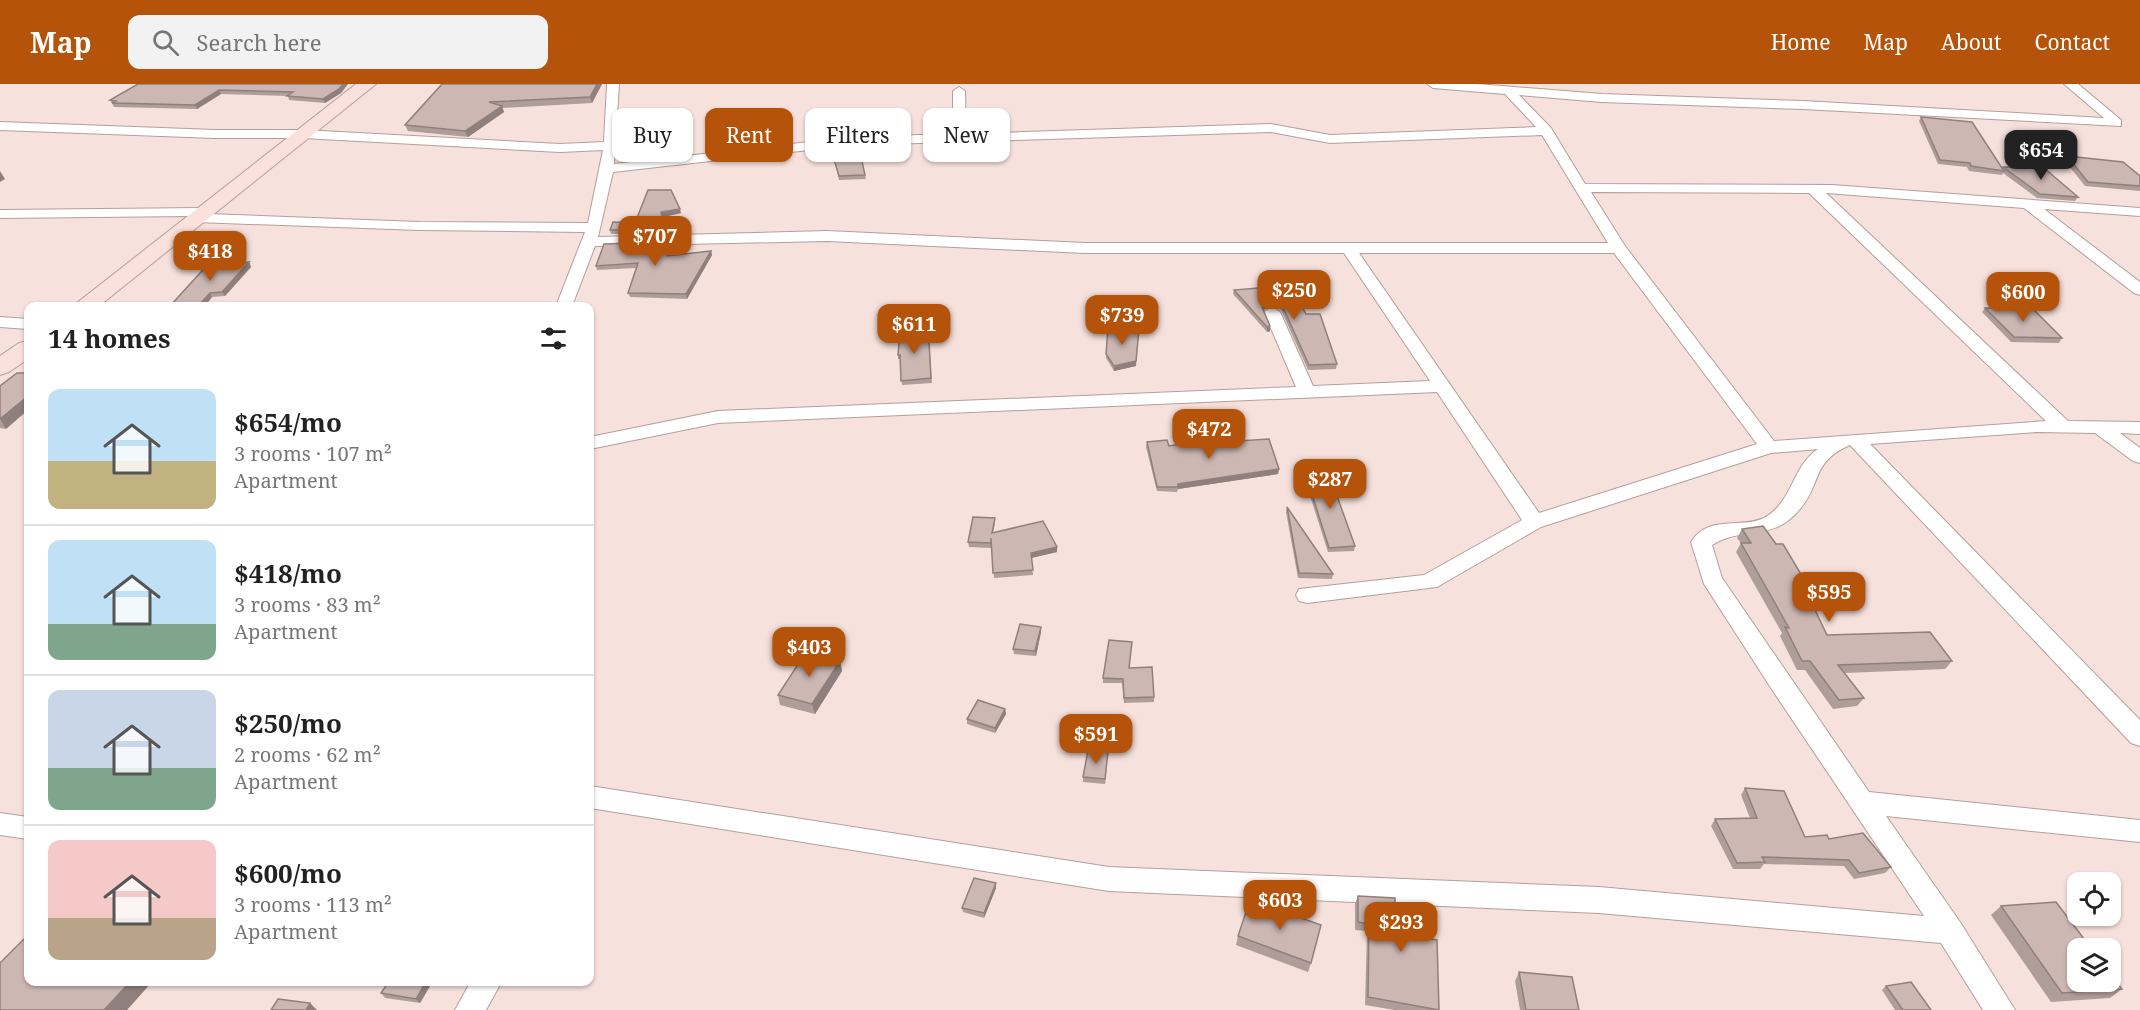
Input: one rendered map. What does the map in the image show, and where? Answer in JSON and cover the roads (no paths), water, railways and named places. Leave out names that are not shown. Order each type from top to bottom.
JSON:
[{"type":"street","points":[[90,302],[367,84]]},
{"type":"street","points":[[566,302],[591,235],[608,170],[613,84]]},
{"type":"street","points":[[1433,84],[1602,98],[1803,105],[2116,123],[2090,98],[2070,84]]},
{"type":"street","points":[[1598,84],[1602,98]]},
{"type":"street","points":[[959,91],[959,108]]},
{"type":"street","points":[[1510,92],[1546,131],[1618,248],[1769,447]]},
{"type":"street","points":[[0,126],[214,134],[303,134],[560,148],[610,146]]},
{"type":"street","points":[[1010,136],[1271,128],[1330,139],[1546,131]]},
{"type":"street","points":[[608,170],[854,141],[923,139]]},
{"type":"street","points":[[1581,188],[1813,189],[2140,212]]},
{"type":"street","points":[[1813,189],[2064,427]]},
{"type":"street","points":[[2029,204],[2140,290]]},
{"type":"street","points":[[0,214],[199,215],[591,235],[827,236],[1085,248],[1618,248]]},
{"type":"street","points":[[1349,249],[1534,522]]},
{"type":"street","points":[[1272,312],[1307,392]]},
{"type":"street","points":[[0,322],[24,324]]},
{"type":"street","points":[[0,367],[24,351]]},
{"type":"street","points":[[594,443],[718,417],[1442,386]]},
{"type":"street","points":[[1307,595],[1429,582],[1534,522],[1769,447],[1945,431],[2064,427],[2140,428]]},
{"type":"street","points":[[2101,428],[2140,457]]},
{"type":"street","points":[[1849,440],[2140,736]]},
{"type":"street","points":[[1849,440],[1814,460],[1793,505],[1768,525],[1721,530],[1701,542],[1712,579],[1950,931],[2000,1010]]},
{"type":"street","points":[[594,798],[1109,879],[1599,900],[1950,931]]},
{"type":"street","points":[[1861,802],[2140,831]]},
{"type":"street","points":[[0,824],[24,827]]},
{"type":"street","points":[[470,1010],[483,986]]}]
